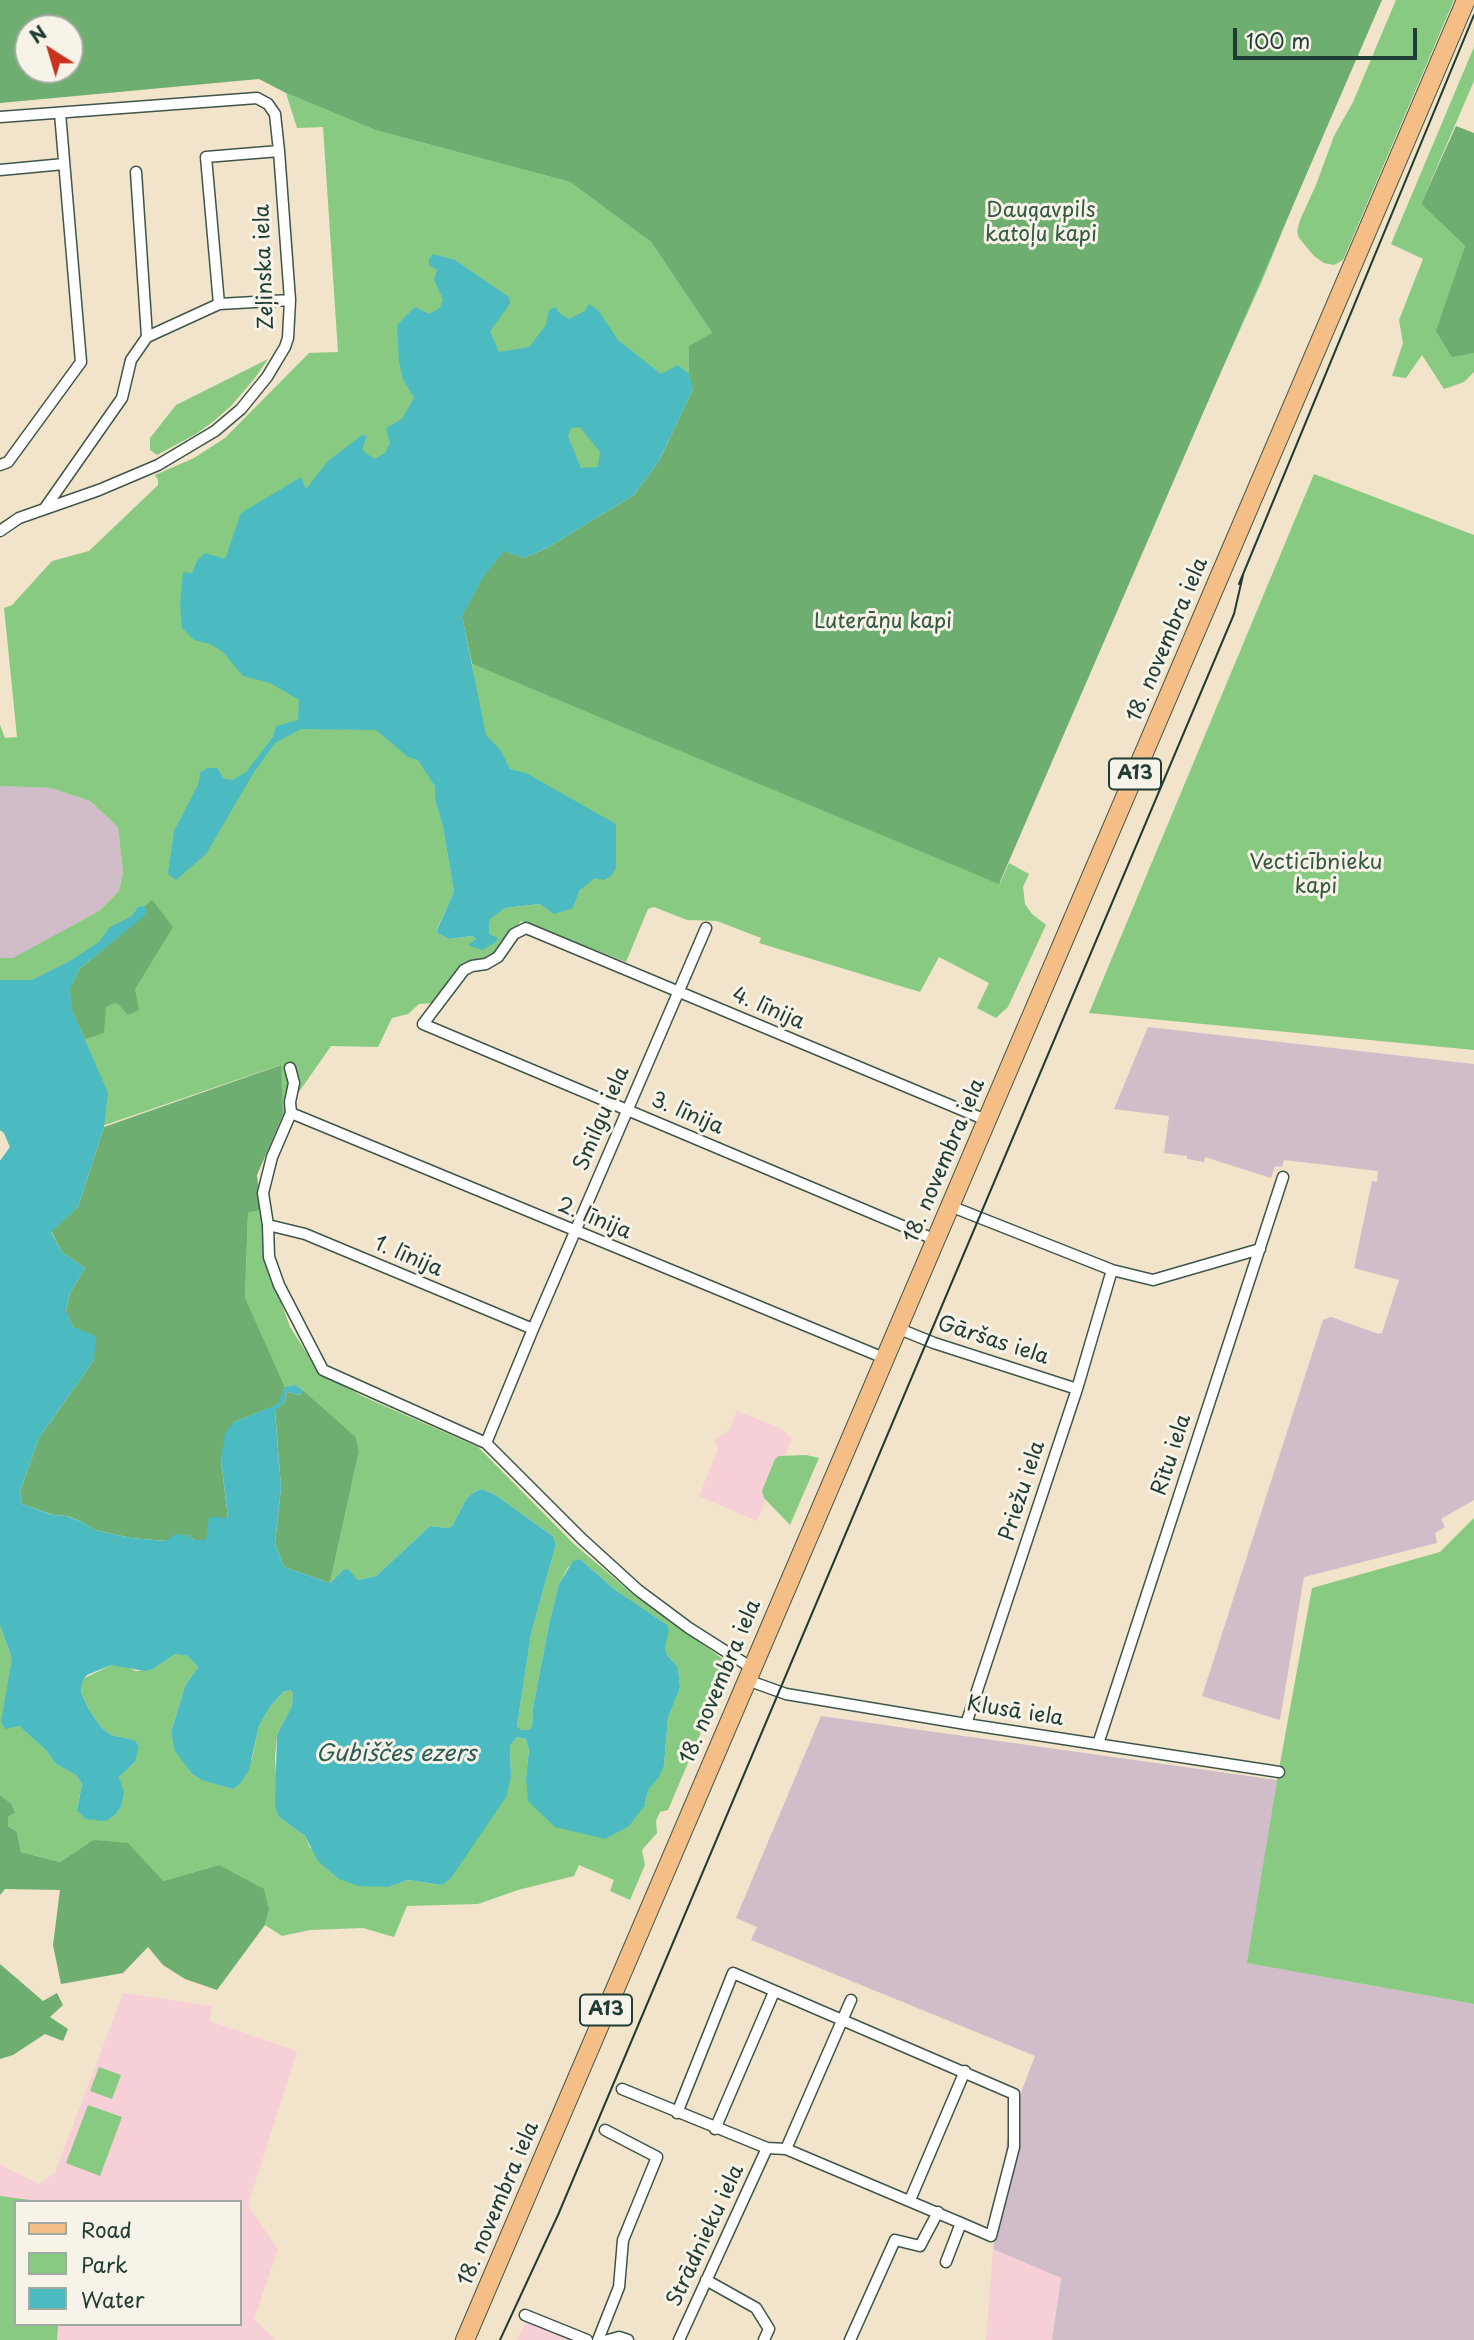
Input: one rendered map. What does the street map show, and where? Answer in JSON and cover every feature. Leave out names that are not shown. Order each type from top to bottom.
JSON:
[{"type":"main road","name":"18. novembra iela","points":[[465,2340],[1466,0]]},
{"type":"street","name":"Zeļinska iela","points":[[0,531],[19,518],[99,490],[158,465],[215,431],[241,409],[267,377],[288,338],[290,300],[279,150],[275,114],[268,104],[257,98],[60,113]]},
{"type":"street","points":[[0,117],[60,113],[80,362],[8,462],[0,465]]},
{"type":"street","points":[[219,304],[206,157],[279,150]]},
{"type":"street","points":[[0,170],[64,163]]},
{"type":"street","points":[[136,172],[148,337]]},
{"type":"street","points":[[46,508],[122,398],[131,360],[148,337],[219,304],[290,300]]},
{"type":"street","name":"4. līnija","points":[[423,1024],[464,970],[486,964],[498,957],[514,934],[526,928],[986,1121]]},
{"type":"street","name":"Smilgu iela","points":[[486,1443],[706,928]]},
{"type":"street","name":"3. līnija","points":[[423,1024],[936,1240]]},
{"type":"street","points":[[290,1068],[294,1083],[290,1102],[292,1113],[272,1157],[263,1193],[269,1256],[279,1285],[323,1370],[486,1443],[582,1539],[638,1590],[749,1674]]},
{"type":"street","name":"2. līnija","points":[[292,1113],[884,1358]]},
{"type":"street","name":"Rītu iela","points":[[1098,1744],[1283,1177]]},
{"type":"street","points":[[950,1206],[1112,1269],[1153,1280],[1260,1250]]},
{"type":"street","name":"1. līnija","points":[[268,1225],[305,1234],[533,1329]]},
{"type":"street","name":"Priežu iela","points":[[966,1724],[1077,1389],[1112,1269]]},
{"type":"street","name":"Gāršas iela","points":[[897,1328],[934,1343],[1077,1389]]},
{"type":"street","name":"Klusā iela","points":[[749,1674],[786,1694],[1279,1772]]},
{"type":"street","points":[[622,2090],[715,2129],[767,2148],[786,2149],[938,2211],[991,2236],[1014,2147],[1014,2094],[733,1973],[677,2113]]},
{"type":"street","points":[[715,2129],[774,1992]]},
{"type":"street","points":[[786,2149],[851,2000]]},
{"type":"street","points":[[910,2200],[965,2071]]},
{"type":"street","points":[[598,2340],[619,2287],[623,2239],[657,2157],[606,2130]]},
{"type":"street","name":"Strādnieku iela","points":[[679,2340],[767,2148]]},
{"type":"street","points":[[850,2340],[895,2240],[920,2246],[938,2211]]},
{"type":"street","points":[[946,2262],[961,2223]]},
{"type":"street","points":[[706,2280],[756,2308],[769,2329],[764,2340]]},
{"type":"street","points":[[526,2315],[587,2340]]},
{"type":"street","points":[[608,2340],[619,2337],[628,2340]]},
{"type":"shaded area","points":[[0,786],[51,788],[90,801],[118,827],[123,872],[119,891],[99,911],[13,959],[0,958]]},
{"type":"shaded area","points":[[1148,1027],[1474,1064],[1474,1500],[1441,1519],[1445,1527],[1435,1533],[1437,1543],[1304,1577],[1280,1720],[1202,1696],[1323,1320],[1331,1317],[1382,1333],[1399,1280],[1354,1268],[1372,1181],[1377,1182],[1378,1171],[1284,1160],[1282,1167],[1275,1166],[1271,1178],[1205,1157],[1204,1162],[1187,1159],[1187,1156],[1164,1153],[1169,1116],[1114,1109]]},
{"type":"shaded area","points":[[737,1411],[780,1428],[792,1438],[757,1521],[699,1496],[718,1449],[714,1440],[729,1430]]},
{"type":"shaded area","points":[[821,1716],[1277,1780],[1248,1963],[1474,2004],[1474,2340],[1052,2340],[1061,2278],[993,2249],[1009,2124],[1035,2056],[751,1940],[757,1927],[736,1918]]},
{"type":"shaded area","points":[[123,1993],[212,2006],[209,2021],[297,2051],[248,2205],[278,2249],[254,2319],[275,2340],[0,2340],[0,2165],[39,2184],[55,2173]]},
{"type":"shaded area","points":[[993,2249],[1061,2278],[1052,2340],[986,2340]]},
{"type":"shaded area","points":[[530,2313],[596,2340],[517,2340]]},
{"type":"green space","points":[[0,0],[1382,0],[999,884],[472,664],[462,616],[484,576],[504,551],[524,558],[547,548],[634,495],[659,461],[693,389],[689,374],[689,346],[712,333],[651,242],[570,182],[375,130],[259,79],[0,103]]},
{"type":"green space","name":"Luterāņu kapi","points":[[1377,0],[1262,281],[996,882],[1000,883],[1009,863],[1029,874],[1023,887],[1025,904],[1032,914],[1046,925],[1008,1007],[996,1018],[977,1008],[989,983],[939,957],[920,992],[759,943],[761,938],[717,921],[687,920],[654,907],[648,909],[626,962],[521,921],[496,953],[485,960],[467,963],[433,1003],[419,1004],[408,1014],[392,1018],[378,1047],[331,1046],[283,1115],[280,1065],[0,1161],[10,1147],[0,1130],[0,958],[13,958],[99,911],[119,891],[123,872],[118,827],[90,801],[51,788],[0,786],[0,725],[5,738],[17,737],[4,608],[12,605],[52,561],[89,551],[158,485],[155,475],[194,458],[225,438],[309,353],[338,352],[323,127],[297,128],[286,93],[375,130],[570,182],[651,242],[712,333],[693,389],[462,616],[475,687],[472,664],[602,718]],"holes":[[[427,774],[580,890],[573,908],[541,904],[505,908],[490,918],[489,934],[469,945],[476,939],[472,936],[449,939],[436,931],[454,892],[443,827],[435,800],[435,787]]]},
{"type":"green space","points":[[1396,0],[1454,0],[1343,260],[1334,265],[1324,263],[1314,256],[1299,238],[1297,231],[1300,220],[1334,136],[1353,102]]},
{"type":"green space","points":[[1474,47],[1474,81],[1421,204],[1465,246],[1437,331],[1459,354],[1474,353],[1474,372],[1464,382],[1444,389],[1422,355],[1406,378],[1392,376],[1403,343],[1399,320],[1423,259],[1391,244]]},
{"type":"green space","points":[[1456,126],[1474,133],[1474,353],[1452,357],[1436,331],[1465,246],[1421,204]]},
{"type":"green space","points":[[268,359],[232,405],[214,421],[157,455],[150,450],[150,438],[176,405]]},
{"type":"green space","name":"Vecticībnieku kapi","points":[[1314,474],[1474,535],[1474,1050],[1089,1013]]},
{"type":"green space","points":[[152,900],[173,927],[135,989],[139,1010],[128,1015],[118,1004],[106,1007],[104,1033],[85,1039],[72,1010],[70,988],[80,969],[147,912],[145,906]]},
{"type":"green space","points":[[281,1065],[283,1115],[257,1175],[261,1210],[248,1213],[245,1298],[285,1387],[279,1404],[234,1422],[221,1460],[228,1519],[207,1540],[195,1540],[186,1535],[166,1541],[131,1538],[95,1530],[68,1516],[53,1515],[22,1504],[20,1491],[39,1438],[94,1360],[66,1311],[70,1293],[85,1268],[62,1252],[51,1231],[78,1207],[104,1127]]},
{"type":"green space","points":[[261,1210],[266,1261],[290,1327],[319,1372],[362,1396],[478,1447],[574,1544],[635,1596],[730,1664],[668,1810],[660,1812],[656,1821],[657,1833],[642,1850],[645,1865],[630,1900],[610,1891],[614,1880],[579,1865],[574,1876],[518,1890],[478,1904],[407,1906],[394,1937],[363,1928],[310,1930],[282,1936],[265,1925],[269,1910],[219,1865],[163,1881],[93,1840],[60,1862],[21,1852],[17,1832],[8,1826],[8,1817],[15,1811],[12,1804],[0,1795],[0,1625],[12,1659],[19,1726],[46,1750],[56,1764],[76,1775],[82,1784],[77,1809],[106,1820],[115,1815],[121,1807],[119,1777],[135,1762],[134,1740],[111,1735],[101,1727],[89,1710],[81,1692],[83,1679],[111,1665],[122,1665],[136,1671],[153,1669],[175,1654],[189,1656],[198,1667],[185,1686],[171,1732],[176,1751],[192,1774],[205,1781],[233,1789],[252,1759],[259,1726],[269,1708],[283,1692],[290,1690],[293,1693],[292,1706],[277,1735],[275,1758],[279,1817],[305,1836],[310,1848],[389,1887],[408,1880],[442,1885],[511,1777],[510,1746],[517,1737],[526,1739],[529,1750],[526,1777],[645,1805],[648,1790],[664,1766],[668,1718],[680,1688],[678,1667],[667,1655],[665,1647],[667,1626],[614,1589],[580,1559],[568,1567],[559,1584],[533,1708],[532,1727],[529,1731],[521,1730],[517,1726],[531,1634],[556,1544],[553,1536],[494,1494],[482,1489],[474,1492],[467,1498],[452,1526],[430,1526],[376,1576],[358,1580],[343,1570],[330,1583],[359,1451],[356,1437],[303,1390],[295,1385],[285,1387],[245,1299],[248,1213]]},
{"type":"green space","points":[[303,1390],[356,1437],[359,1451],[330,1583],[284,1567],[275,1543],[281,1488],[275,1410],[284,1403],[287,1392],[300,1395]]},
{"type":"green space","points":[[806,1455],[819,1458],[790,1525],[764,1498],[762,1491],[775,1459],[779,1456]]},
{"type":"green space","points":[[1474,1518],[1474,2004],[1247,1963],[1312,1588],[1440,1552]]},
{"type":"green space","points":[[0,1795],[12,1804],[15,1812],[8,1817],[8,1826],[17,1832],[21,1852],[60,1862],[93,1840],[128,1843],[163,1881],[219,1865],[264,1889],[269,1910],[265,1925],[217,1990],[185,1979],[163,1965],[148,1947],[123,1973],[61,1984],[53,1945],[60,1890],[5,1889],[0,1895]]},
{"type":"green space","points":[[0,1964],[43,2001],[57,1993],[63,2005],[50,2017],[68,2029],[63,2041],[45,2034],[13,2055],[0,2059]]},
{"type":"green space","points":[[99,2067],[121,2075],[112,2099],[90,2091]]},
{"type":"green space","points":[[88,2105],[122,2117],[100,2176],[66,2163]]},
{"type":"green space","points":[[0,2196],[30,2200],[14,2200],[14,2326],[58,2326],[57,2340],[0,2340]]},
{"type":"water","points":[[433,254],[455,260],[509,297],[510,304],[490,331],[499,352],[529,347],[546,325],[549,310],[556,307],[558,312],[569,319],[585,311],[589,304],[598,310],[618,340],[661,374],[678,365],[689,374],[693,389],[659,461],[634,495],[547,548],[524,558],[504,551],[484,576],[462,616],[486,735],[501,751],[510,769],[526,773],[616,824],[616,868],[611,876],[604,880],[595,878],[580,890],[573,908],[554,914],[540,904],[505,908],[490,919],[489,934],[498,938],[496,942],[482,950],[468,945],[476,939],[472,936],[449,939],[436,932],[454,892],[443,827],[435,800],[435,787],[418,760],[408,757],[376,730],[301,729],[275,743],[254,772],[206,854],[176,880],[168,874],[174,831],[198,785],[200,773],[207,768],[217,768],[224,779],[233,780],[247,771],[273,737],[276,726],[298,720],[299,700],[270,683],[243,676],[223,652],[210,644],[194,640],[182,628],[180,606],[183,572],[192,573],[197,561],[205,553],[225,559],[241,513],[301,477],[306,489],[328,461],[362,435],[367,436],[362,450],[374,459],[385,453],[390,443],[386,428],[402,419],[414,398],[403,379],[399,362],[397,325],[415,307],[429,314],[440,308],[443,299],[434,280],[437,270],[429,265]],"holes":[[[580,427],[600,452],[598,467],[581,468],[568,436],[571,428]]]},
{"type":"water","name":"Gubiščes ezers","points":[[145,906],[147,912],[142,918],[80,968],[70,988],[72,1010],[108,1093],[104,1127],[78,1207],[51,1232],[62,1252],[85,1268],[70,1293],[66,1310],[73,1327],[96,1336],[94,1360],[39,1438],[20,1491],[22,1504],[52,1515],[67,1516],[95,1530],[131,1538],[166,1541],[175,1534],[206,1540],[209,1517],[228,1518],[221,1460],[225,1433],[234,1422],[278,1404],[285,1387],[295,1385],[303,1390],[300,1395],[287,1392],[284,1403],[275,1411],[281,1488],[275,1543],[284,1567],[330,1583],[343,1570],[348,1569],[358,1580],[376,1576],[430,1526],[452,1526],[467,1498],[474,1492],[482,1489],[494,1494],[553,1536],[556,1544],[531,1634],[517,1726],[521,1730],[529,1730],[532,1727],[533,1708],[549,1624],[559,1584],[573,1561],[580,1559],[614,1589],[667,1625],[669,1630],[665,1647],[667,1655],[678,1667],[680,1688],[668,1718],[664,1766],[648,1790],[645,1805],[629,1826],[605,1839],[555,1827],[528,1801],[526,1777],[529,1750],[526,1739],[517,1737],[510,1746],[511,1777],[506,1797],[451,1878],[442,1885],[408,1880],[389,1887],[358,1886],[339,1879],[318,1861],[305,1836],[279,1817],[275,1806],[277,1735],[292,1706],[293,1693],[290,1690],[283,1692],[269,1708],[259,1726],[249,1770],[240,1784],[233,1789],[204,1781],[192,1774],[175,1751],[171,1732],[185,1686],[198,1667],[188,1656],[175,1654],[153,1669],[145,1671],[111,1665],[87,1675],[83,1680],[81,1692],[101,1727],[111,1735],[134,1740],[139,1746],[135,1762],[119,1777],[124,1792],[121,1807],[106,1821],[85,1819],[77,1810],[82,1784],[76,1775],[56,1764],[46,1750],[19,1726],[5,1729],[1,1722],[12,1659],[0,1625],[0,1161],[10,1147],[0,1130],[0,980],[32,980],[70,961],[99,942],[110,927],[132,916],[138,907]]},
{"type":"tram line","points":[[1239,584],[1474,15]]},
{"type":"tram line","points":[[500,2340],[558,2215],[1234,614],[1243,575]]},
{"type":"park label","name":"Daugavpils katoļu kapi","points":[[1041,223]]}]
